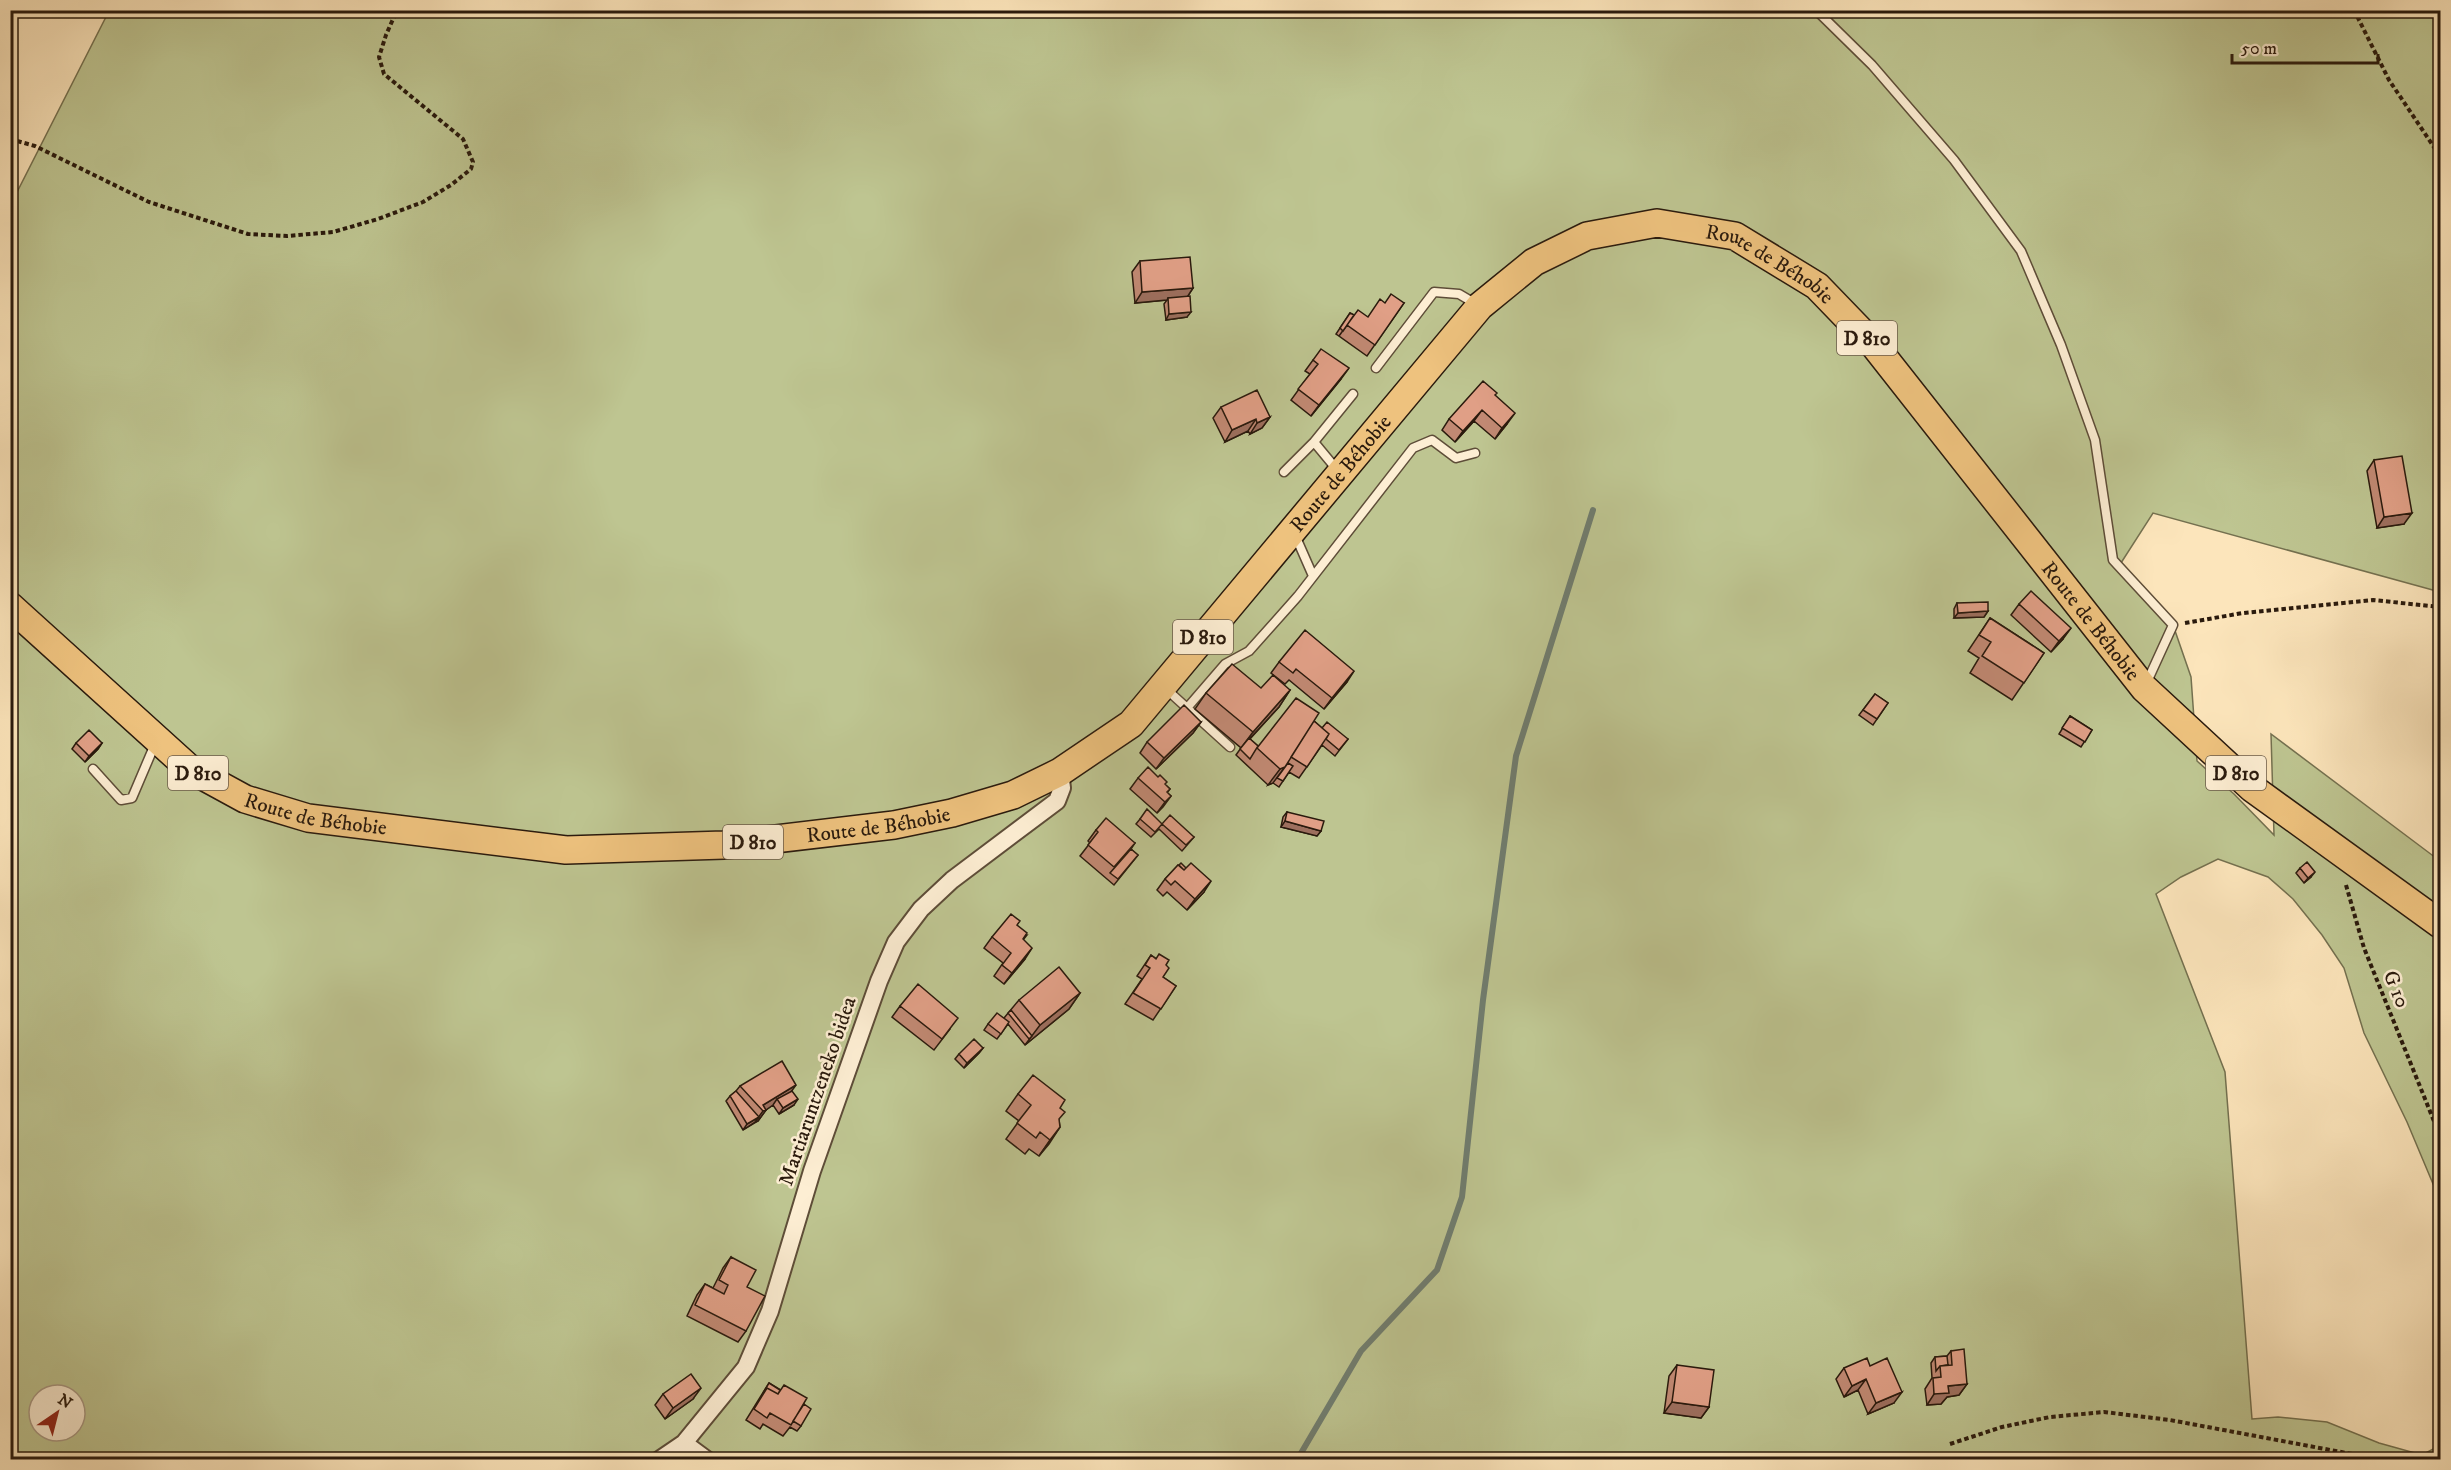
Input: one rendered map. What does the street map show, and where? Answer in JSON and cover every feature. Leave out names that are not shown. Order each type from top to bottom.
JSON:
[{"type":"main road","name":"Route de Béhobie","points":[[10,606],[190,769],[245,799],[308,818],[438,836],[561,840],[723,830],[890,809],[1060,772],[1131,724],[1480,306],[1534,262],[1587,236],[1657,223],[1735,236],[1816,286],[1874,345],[2144,688],[2252,788],[2440,924]]},
{"type":"street","name":"Martiaruntzeneko bidea","points":[[659,1460],[684,1443],[746,1367],[770,1311],[812,1171],[879,981],[896,942],[921,909],[952,880],[1057,801],[1062,788],[1060,772]]},
{"type":"street","points":[[684,1443],[706,1460]]},
{"type":"lane","points":[[1816,10],[1872,65],[1954,160],[2021,251],[2061,345],[2095,440],[2113,560],[2173,625],[2144,688]]},
{"type":"lane","points":[[1376,368],[1434,292],[1458,294],[1480,306]]},
{"type":"lane","points":[[1284,471],[1314,442],[1353,394]]},
{"type":"lane","points":[[1187,708],[1226,664],[1249,651],[1313,576],[1413,448],[1432,440],[1456,458],[1475,453]]},
{"type":"lane","points":[[1314,442],[1340,474]]},
{"type":"lane","points":[[1293,530],[1313,576]]},
{"type":"lane","points":[[1163,686],[1230,747]]},
{"type":"lane","points":[[93,769],[121,800],[132,798],[157,741]]},
{"type":"path","points":[[10,139],[35,146],[62,158],[149,202],[248,234],[287,236],[333,232],[378,219],[423,202],[451,185],[471,169],[473,162],[463,139],[384,74],[379,57],[397,10]]},
{"type":"path","points":[[2354,10],[2389,80],[2440,156]]},
{"type":"path","points":[[2173,625],[2243,613],[2373,600],[2440,607]]},
{"type":"path","name":"G 10","points":[[2336,849],[2364,948],[2440,1136]]},
{"type":"path","points":[[1950,1444],[2002,1428],[2050,1417],[2104,1412],[2170,1420],[2384,1460]]},
{"type":"green space","points":[[109,11],[2440,11],[2440,592],[2153,513],[2119,566],[2173,625],[2191,677],[2197,761],[2234,794],[2274,835],[2271,734],[2440,861],[2440,1208],[2436,1191],[2407,1122],[2364,1033],[2344,968],[2322,935],[2293,899],[2268,877],[2218,859],[2181,877],[2156,894],[2225,1072],[2252,1419],[2278,1417],[2327,1422],[2379,1443],[2422,1455],[2439,1446],[2440,1443],[2440,1459],[11,1459],[10,206]]},
{"type":"building","points":[[1190,257],[1193,288],[1142,292],[1140,261]]},
{"type":"building","points":[[1391,294],[1404,303],[1375,345],[1347,325],[1358,310],[1368,317],[1380,299],[1385,303]]},
{"type":"building","points":[[1190,296],[1191,312],[1169,314],[1168,298]]},
{"type":"building","points":[[1350,313],[1354,315],[1343,331],[1340,328]]},
{"type":"building","points":[[1321,349],[1349,368],[1319,405],[1298,389],[1318,364],[1313,360]]},
{"type":"building","points":[[1483,381],[1515,413],[1502,428],[1482,410],[1463,431],[1449,419]]},
{"type":"building","points":[[1257,390],[1270,417],[1257,423],[1256,419],[1232,430],[1221,407]]},
{"type":"building","points":[[2402,456],[2412,513],[2384,517],[2374,460]]},
{"type":"building","points":[[2031,591],[2071,628],[2059,641],[2019,604]]},
{"type":"building","points":[[1988,602],[1988,611],[1958,613],[1957,603]]},
{"type":"building","points":[[1990,618],[2044,653],[2024,683],[1982,656],[1991,642],[1979,635]]},
{"type":"building","points":[[1305,630],[1354,671],[1332,698],[1296,669],[1293,673],[1279,662]]},
{"type":"building","points":[[1232,664],[1261,688],[1273,675],[1290,690],[1253,732],[1206,693]]},
{"type":"building","points":[[1875,694],[1888,703],[1877,719],[1863,710]]},
{"type":"building","points":[[1296,698],[1319,713],[1285,767],[1280,769],[1257,748]]},
{"type":"building","points":[[1184,705],[1201,722],[1164,758],[1147,742]]},
{"type":"building","points":[[2070,716],[2092,730],[2085,742],[2062,728]]},
{"type":"building","points":[[1314,721],[1329,734],[1307,767],[1291,757]]},
{"type":"building","points":[[1327,722],[1348,739],[1339,750],[1326,739],[1329,734],[1322,728]]},
{"type":"building","points":[[89,730],[102,743],[89,756],[76,743]]},
{"type":"building","points":[[1249,738],[1258,746],[1250,759],[1240,749]]},
{"type":"building","points":[[1288,763],[1293,766],[1283,781],[1277,778]]},
{"type":"building","points":[[1148,767],[1167,782],[1165,784],[1170,789],[1167,792],[1171,796],[1165,802],[1138,778]]},
{"type":"building","points":[[1147,809],[1162,824],[1155,832],[1140,819]]},
{"type":"building","points":[[1287,812],[1324,821],[1321,831],[1285,821]]},
{"type":"building","points":[[1170,815],[1194,837],[1186,845],[1162,824]]},
{"type":"building","points":[[1106,818],[1135,843],[1114,867],[1088,845]]},
{"type":"building","points":[[1131,849],[1138,855],[1118,879],[1110,873]]},
{"type":"building","points":[[2307,862],[2315,872],[2308,878],[2300,868]]},
{"type":"building","points":[[1191,863],[1211,881],[1195,899],[1175,881],[1171,885],[1165,879],[1178,865],[1184,870]]},
{"type":"building","points":[[1011,914],[1020,921],[1017,925],[1027,933],[1023,939],[1032,948],[1012,973],[1002,965],[1011,953],[992,937]]},
{"type":"building","points":[[1159,954],[1169,960],[1166,965],[1169,968],[1163,977],[1176,986],[1161,1009],[1133,993],[1150,968],[1145,965],[1151,955],[1156,959]]},
{"type":"building","points":[[1059,967],[1080,993],[1040,1025],[1019,1000]]},
{"type":"building","points":[[918,984],[958,1018],[942,1039],[900,1006]]},
{"type":"building","points":[[1011,1010],[1032,1036],[1029,1039],[1008,1013]]},
{"type":"building","points":[[997,1013],[1009,1022],[1001,1034],[988,1024]]},
{"type":"building","points":[[974,1039],[983,1048],[967,1063],[959,1054]]},
{"type":"building","points":[[782,1061],[796,1085],[763,1105],[766,1110],[763,1111],[740,1086]]},
{"type":"building","points":[[1033,1075],[1065,1100],[1060,1108],[1065,1112],[1059,1119],[1060,1127],[1050,1140],[1040,1132],[1036,1138],[1017,1123],[1031,1105],[1018,1094]]},
{"type":"building","points":[[736,1091],[759,1117],[747,1124],[730,1096]]},
{"type":"building","points":[[792,1091],[798,1099],[783,1108],[777,1099]]},
{"type":"building","points":[[731,1257],[756,1270],[747,1287],[765,1296],[746,1331],[695,1305],[705,1284],[724,1294],[728,1285],[719,1280]]},
{"type":"building","points":[[1964,1349],[1967,1384],[1948,1386],[1949,1393],[1934,1394],[1933,1378],[1941,1377],[1940,1366],[1952,1365],[1951,1351]]},
{"type":"building","points":[[1947,1356],[1948,1365],[1940,1366],[1936,1371],[1935,1357]]},
{"type":"building","points":[[1867,1358],[1870,1366],[1887,1358],[1902,1392],[1876,1403],[1866,1379],[1852,1386],[1844,1368]]},
{"type":"building","points":[[1677,1365],[1714,1370],[1709,1407],[1672,1402]]},
{"type":"building","points":[[691,1374],[701,1388],[673,1408],[663,1394]]},
{"type":"building","points":[[769,1383],[780,1390],[778,1394],[767,1388],[763,1393]]},
{"type":"building","points":[[784,1385],[807,1398],[791,1425],[770,1413],[767,1418],[754,1409],[767,1388],[778,1394]]},
{"type":"building","points":[[804,1404],[811,1409],[801,1426],[793,1421]]},
{"type":"waterway","points":[[1297,1460],[1361,1351],[1437,1270],[1462,1197],[1483,1000],[1516,756],[1593,510]]}]
